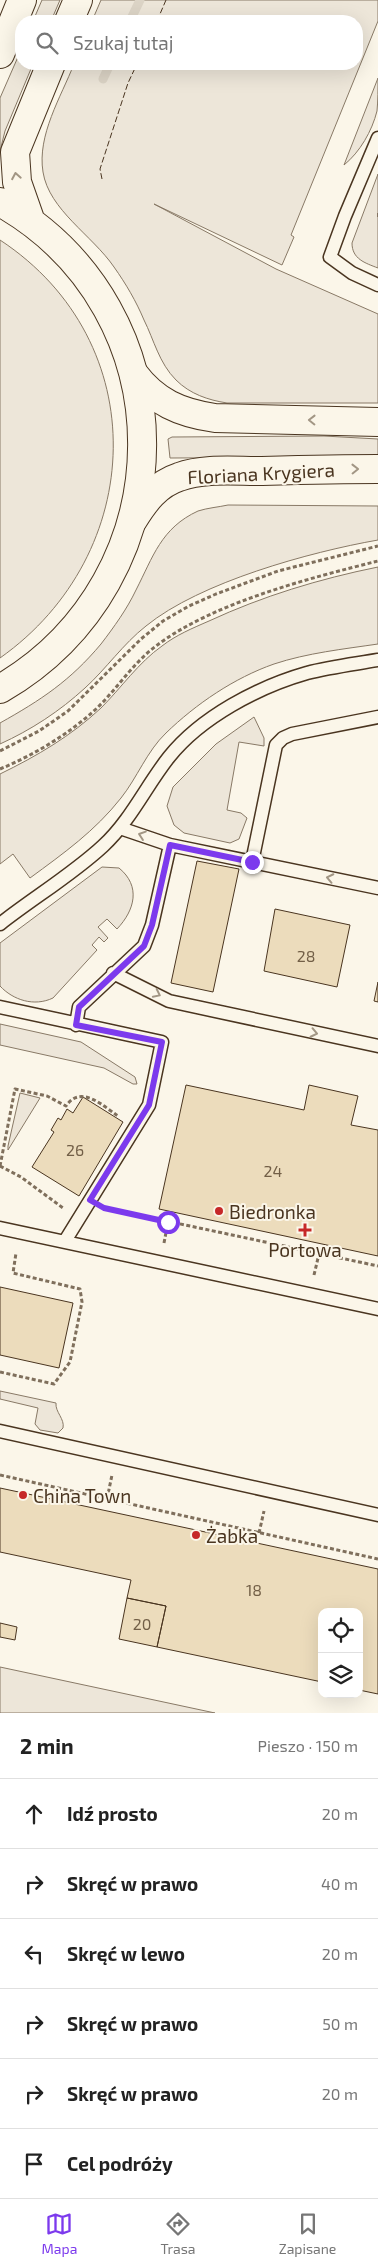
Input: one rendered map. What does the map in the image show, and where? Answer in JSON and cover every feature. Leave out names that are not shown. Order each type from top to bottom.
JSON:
[{"type":"main road","points":[[16,15],[22,0]]},
{"type":"main road","points":[[72,15],[78,0]]},
{"type":"main road","points":[[0,54],[15,17]]},
{"type":"main road","points":[[31,222],[17,182],[15,152],[49,70]]},
{"type":"main road","points":[[0,202],[31,222],[66,253],[95,290],[118,330],[134,374],[140,405],[143,443],[140,490],[133,520],[120,557],[110,578],[84,617],[52,652],[0,689]]},
{"type":"main road","points":[[134,374],[153,395],[166,404],[198,416],[378,422]]},
{"type":"main road","name":"Floriana Krygiera","points":[[133,520],[156,490],[179,477],[192,474],[223,471],[378,469]]},
{"type":"lane","points":[[378,138],[330,257],[352,273],[378,285]]},
{"type":"lane","points":[[0,924],[103,846],[120,828],[170,757],[199,729],[236,704],[272,686],[307,673],[378,660]]},
{"type":"lane","points":[[252,862],[276,745],[283,738],[292,734],[378,717]]},
{"type":"lane","points":[[120,828],[170,845],[378,888]]},
{"type":"lane","points":[[76,1025],[79,1007],[113,973],[144,946],[152,925],[170,845]]},
{"type":"lane","points":[[113,973],[170,1001],[378,1046]]},
{"type":"lane","points":[[0,1007],[76,1025],[162,1042],[149,1105],[65,1241]]},
{"type":"lane","points":[[0,1228],[378,1309]]},
{"type":"lane","points":[[0,1431],[378,1514]]},
{"type":"path","points":[[0,751],[39,731],[68,711],[141,639],[163,621],[189,606],[278,571],[378,546]]},
{"type":"path","points":[[0,769],[39,750],[95,710],[156,646],[189,626],[232,606],[285,587],[378,561]]},
{"type":"path","points":[[136,1127],[90,1097],[82,1095],[74,1098],[66,1106],[47,1096],[16,1089],[0,1166],[21,1177],[68,1211],[72,1209],[83,1195],[104,1208],[378,1266]]},
{"type":"path","points":[[0,1372],[54,1384],[70,1362],[82,1302],[80,1289],[13,1273],[21,1232]]},
{"type":"path","points":[[0,1475],[378,1559]]},
{"type":"shaded area","points":[[42,0],[60,0],[54,15],[36,15]]},
{"type":"shaded area","points":[[101,0],[378,0],[378,21],[363,58],[363,15],[95,15]]},
{"type":"shaded area","points":[[15,64],[15,70],[30,70],[5,131],[0,151],[0,98]]},
{"type":"shaded area","points":[[71,70],[358,70],[291,235],[294,237],[282,265],[154,204],[276,269],[378,314],[378,403],[227,403],[200,396],[181,385],[165,366],[138,306],[118,273],[105,255],[62,210],[47,186],[42,158],[43,144],[51,116]]},
{"type":"shaded area","points":[[378,78],[377,111],[372,126],[365,141],[344,165]]},
{"type":"shaded area","points":[[378,174],[378,268],[360,260],[354,253],[352,243]]},
{"type":"shaded area","points":[[0,240],[51,283],[86,334],[107,390],[113,448],[105,507],[84,563],[49,614],[0,658]]},
{"type":"shaded area","points":[[324,436],[378,439],[378,457],[170,458],[168,439],[172,437]]},
{"type":"shaded area","points":[[228,505],[378,506],[378,540],[321,552],[257,571],[195,596],[169,610],[146,626],[93,681],[66,704],[23,733],[0,744],[0,723],[54,689],[78,669],[101,644],[129,604],[153,555],[175,526],[198,511]]},
{"type":"shaded area","points":[[378,567],[378,644],[287,660],[259,670],[230,684],[190,712],[159,740],[127,790],[111,810],[67,850],[30,878],[13,854],[0,864],[0,774],[40,753],[78,728],[101,708],[154,652],[185,632],[271,596],[334,577]]},
{"type":"shaded area","points":[[254,717],[264,738],[264,746],[239,742],[227,810],[241,813],[247,818],[239,839],[230,843],[184,833],[174,825],[167,806],[173,787],[216,744]]},
{"type":"shaded area","points":[[102,867],[119,868],[130,882],[133,898],[128,914],[123,922],[117,929],[107,919],[98,927],[108,938],[104,942],[99,937],[92,945],[97,950],[53,998],[39,1002],[24,1001],[5,991],[0,986],[0,943]]},
{"type":"shaded area","points":[[0,1024],[81,1042],[135,1077],[137,1084],[133,1084],[104,1068],[0,1045]]},
{"type":"shaded area","points":[[20,1093],[40,1098],[8,1150],[8,1146]]},
{"type":"shaded area","points":[[0,1391],[56,1403],[63,1422],[63,1428],[58,1433],[40,1430],[35,1424],[38,1408],[0,1399]]},
{"type":"shaded area","points":[[0,1667],[215,1713],[0,1713]]},
{"type":"building","points":[[197,861],[239,869],[213,992],[171,983]]},
{"type":"building","points":[[275,909],[350,925],[337,987],[264,971]]},
{"type":"building","points":[[378,982],[378,1002],[374,1001]]},
{"type":"building","points":[[186,1085],[304,1110],[309,1085],[358,1096],[351,1125],[378,1130],[378,1256],[159,1209]]},
{"type":"building","points":[[83,1097],[123,1122],[79,1196],[32,1167],[54,1132],[51,1130],[58,1118],[61,1120],[67,1109],[73,1113]]},
{"type":"building","points":[[0,1287],[73,1303],[59,1368],[0,1355]]},
{"type":"building","points":[[0,1488],[378,1569],[378,1694],[363,1691],[363,1608],[318,1608],[318,1681],[157,1647],[166,1606],[127,1598],[131,1580],[0,1552]]},
{"type":"building","points":[[127,1598],[166,1606],[157,1647],[119,1639]]},
{"type":"building","points":[[0,1623],[17,1627],[15,1640],[0,1637]]},
{"type":"waterway","points":[[133,15],[140,0]]},
{"type":"waterway","points":[[103,79],[107,70]]},
{"type":"fence","points":[[160,15],[166,0]]},
{"type":"fence","points":[[102,179],[100,169],[128,83],[134,70]]},
{"type":"place","name":"Biedronka","points":[[219,1211]]},
{"type":"place","name":"Portowa","points":[[305,1230]]},
{"type":"place","name":"China Town","points":[[23,1495]]},
{"type":"place","name":"Żabka","points":[[196,1535]]},
{"type":"route","points":[[168,1222],[104,1208],[90,1200],[149,1105],[162,1042],[76,1025],[79,1007],[113,973],[144,946],[152,925],[170,845],[252,862]]}]
